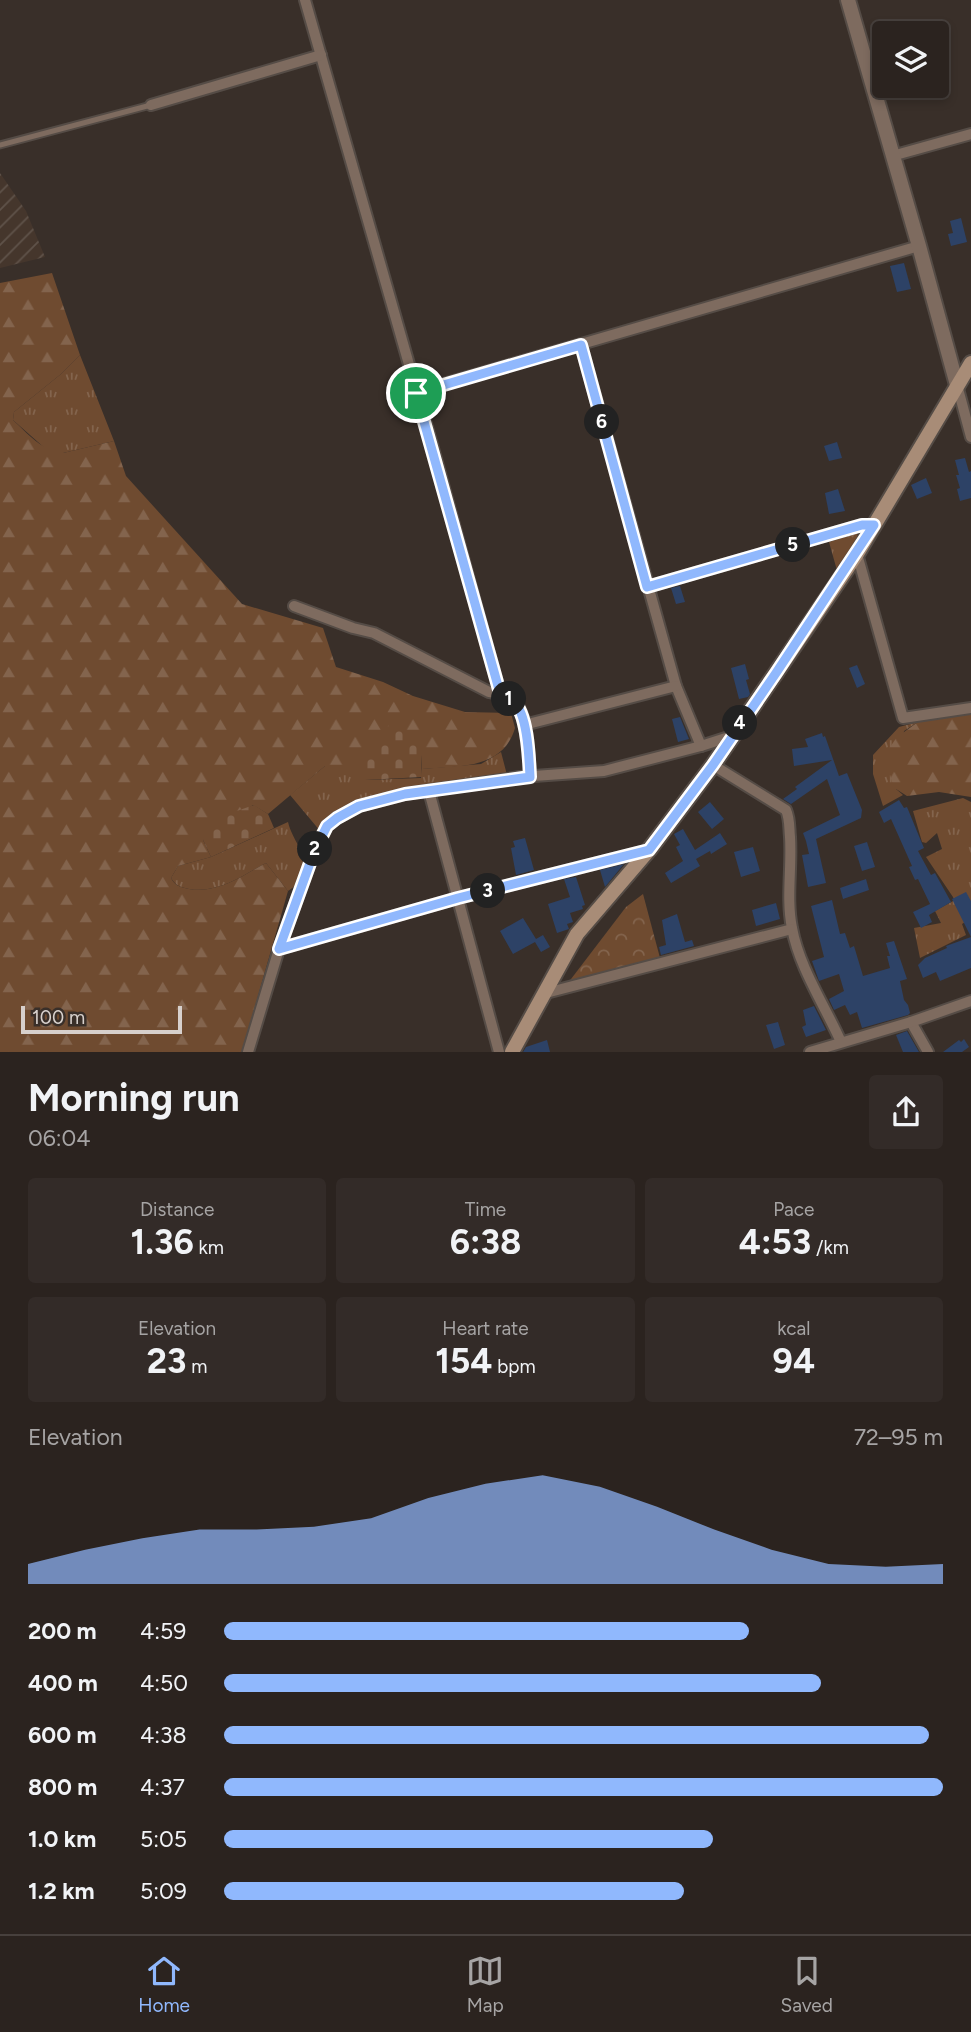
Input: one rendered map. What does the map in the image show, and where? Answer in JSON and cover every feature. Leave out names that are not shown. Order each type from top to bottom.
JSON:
[{"type":"main road","points":[[512,1052],[577,934],[649,850],[713,765],[857,554],[971,363]]},
{"type":"street","points":[[305,0],[500,693]]},
{"type":"street","points":[[848,0],[971,437]]},
{"type":"street","points":[[150,105],[321,55]]},
{"type":"street","points":[[892,156],[971,134]]},
{"type":"street","points":[[416,393],[919,246]]},
{"type":"street","points":[[581,345],[676,686],[701,746]]},
{"type":"street","points":[[647,587],[862,525],[874,525]]},
{"type":"street","points":[[857,554],[902,718],[971,708]]},
{"type":"street","points":[[294,606],[374,633],[516,703],[528,743],[530,777]]},
{"type":"street","points":[[524,725],[676,686]]},
{"type":"street","points":[[248,1052],[279,949],[314,852],[327,826],[337,818],[359,806],[405,794],[530,777],[604,771],[732,736]]},
{"type":"street","points":[[713,765],[786,810],[791,852],[788,898],[792,929],[803,966],[841,1042]]},
{"type":"street","points":[[429,791],[499,1052]]},
{"type":"street","points":[[279,949],[458,898],[649,850]]},
{"type":"street","points":[[546,993],[610,972],[792,929]]},
{"type":"street","points":[[810,1052],[971,1001]]},
{"type":"street","points":[[911,1022],[928,1052]]},
{"type":"lane","points":[[0,145],[150,105]]},
{"type":"shaded area","points":[[0,173],[26,211],[45,257],[0,268]]},
{"type":"green space","points":[[52,273],[80,355],[14,412],[13,420],[36,441],[55,452],[63,453],[114,441],[126,476],[242,604],[323,628],[336,667],[465,712],[511,713],[515,728],[509,742],[500,752],[490,759],[464,766],[422,769],[421,755],[365,761],[365,766],[325,766],[268,814],[253,805],[203,840],[211,857],[178,866],[171,878],[174,883],[183,888],[200,890],[229,883],[266,863],[288,891],[242,1052],[0,1052],[0,283]]},
{"type":"green space","points":[[80,355],[114,441],[55,453],[47,450],[13,420],[14,412]]},
{"type":"green space","points":[[857,533],[859,541],[838,574],[829,542]]},
{"type":"green space","points":[[971,712],[971,797],[939,792],[907,796],[896,789],[886,753],[897,737],[918,722]]},
{"type":"green space","points":[[918,722],[904,731],[896,789],[903,795],[883,806],[873,774],[873,755],[899,727]]},
{"type":"green space","points":[[390,724],[413,732],[421,755],[422,777],[365,780],[364,761]]},
{"type":"green space","points":[[501,752],[507,775],[365,800],[321,832],[290,795],[325,766],[365,766],[365,780],[421,778],[422,769],[481,764]]},
{"type":"green space","points":[[963,798],[971,802],[971,918],[962,924],[966,935],[920,958],[914,928],[941,923],[935,911],[955,900],[926,857],[942,849],[937,833],[926,843],[922,842],[913,811]]},
{"type":"green space","points":[[254,805],[268,814],[274,828],[211,857],[203,840],[208,821]]},
{"type":"green space","points":[[288,822],[305,858],[306,866],[305,874],[288,891],[266,863],[229,883],[210,889],[183,888],[171,878],[178,866],[211,857]]},
{"type":"green space","points":[[643,894],[660,958],[568,983],[626,907]]},
{"type":"building","points":[[961,218],[967,242],[951,246],[948,234],[953,233],[950,221]]},
{"type":"building","points":[[904,263],[911,289],[897,292],[890,266]]},
{"type":"building","points":[[837,442],[842,458],[829,461],[824,446]]},
{"type":"building","points":[[965,458],[969,472],[971,471],[971,498],[960,501],[956,475],[959,475],[955,460]]},
{"type":"building","points":[[926,478],[932,493],[917,499],[911,485]]},
{"type":"building","points":[[838,489],[845,511],[829,514],[825,493]]},
{"type":"building","points":[[680,586],[685,602],[676,604],[671,588]]},
{"type":"building","points":[[745,664],[750,694],[739,699],[731,668]]},
{"type":"building","points":[[857,665],[865,684],[857,688],[849,668]]},
{"type":"building","points":[[680,717],[689,739],[678,742],[672,719]]},
{"type":"building","points":[[822,733],[839,776],[847,773],[862,810],[861,818],[816,839],[826,883],[808,887],[802,855],[809,854],[803,833],[840,815],[827,779],[791,804],[783,799],[832,760],[794,766],[792,749],[808,747],[805,739]]},
{"type":"building","points":[[899,800],[904,808],[907,807],[924,848],[918,851],[931,875],[935,873],[951,902],[929,915],[932,922],[921,928],[913,912],[930,904],[909,867],[912,866],[891,819],[884,823],[879,812]]},
{"type":"building","points":[[710,802],[724,819],[712,829],[698,812]]},
{"type":"building","points":[[683,829],[695,850],[720,833],[727,844],[696,859],[700,866],[671,883],[665,873],[683,861],[676,847],[680,845],[674,834]]},
{"type":"building","points":[[525,838],[534,870],[516,875],[511,848],[515,847],[513,841]]},
{"type":"building","points":[[867,842],[875,867],[862,871],[854,846]]},
{"type":"building","points":[[753,847],[760,871],[741,877],[734,852]]},
{"type":"building","points":[[624,864],[605,887],[600,870]]},
{"type":"building","points":[[576,877],[585,905],[582,906],[583,909],[570,913],[573,922],[567,924],[569,929],[557,933],[548,904],[570,897],[564,879]]},
{"type":"building","points":[[866,879],[869,890],[843,899],[840,888]]},
{"type":"building","points":[[966,892],[971,901],[971,937],[952,899]]},
{"type":"building","points":[[832,900],[840,934],[845,933],[850,948],[854,946],[863,976],[890,968],[886,943],[894,941],[907,979],[900,981],[910,1013],[908,1015],[862,1028],[857,1012],[850,1015],[845,1005],[834,1010],[829,999],[844,991],[839,974],[819,981],[812,961],[824,957],[811,906]]},
{"type":"building","points":[[776,903],[780,919],[756,926],[752,910]]},
{"type":"building","points":[[677,914],[685,942],[692,940],[694,946],[661,955],[659,947],[666,945],[662,920]]},
{"type":"building","points":[[523,918],[536,939],[543,935],[550,947],[541,952],[535,942],[513,954],[500,931]]},
{"type":"building","points":[[971,937],[971,968],[940,981],[936,972],[923,978],[918,965],[925,958],[947,948],[946,946]]},
{"type":"building","points":[[814,1006],[826,1030],[806,1037],[802,1027],[806,1025],[803,1010]]},
{"type":"building","points":[[778,1022],[785,1045],[774,1049],[766,1025]]},
{"type":"building","points":[[907,1031],[919,1052],[903,1052],[896,1035]]},
{"type":"building","points":[[964,1039],[969,1047],[962,1052],[943,1052],[959,1040],[961,1042]]},
{"type":"building","points":[[547,1040],[550,1052],[523,1052],[526,1047]]},
{"type":"route","points":[[581,345],[647,587],[862,525],[874,525],[713,765],[649,850],[458,898],[279,949],[314,852],[327,826],[337,818],[359,806],[405,794],[530,777],[524,725],[516,703],[500,693],[416,393],[581,345]]}]
